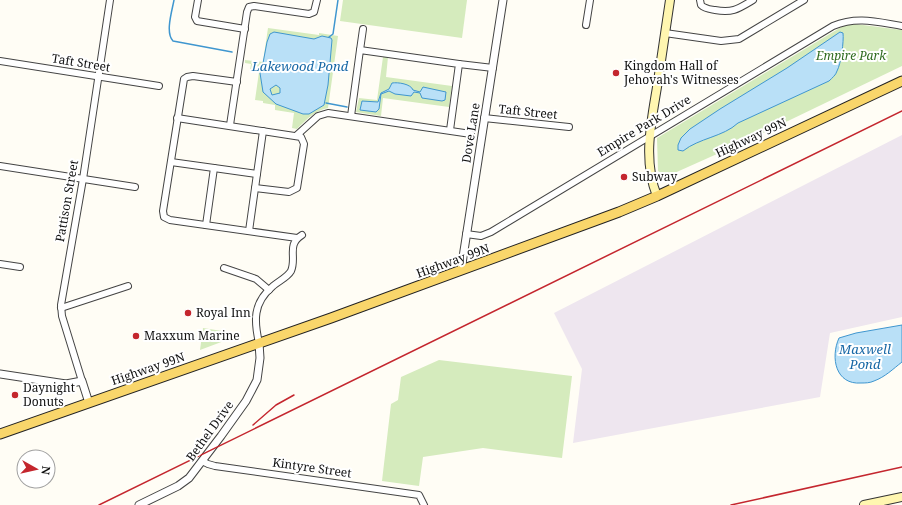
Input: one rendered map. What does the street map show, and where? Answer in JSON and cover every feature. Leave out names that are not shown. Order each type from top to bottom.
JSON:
[{"type":"main road","points":[[657,196],[652,183],[650,169],[649,136],[670,0]]},
{"type":"main road","name":"Highway 99N","points":[[0,434],[259,343],[612,214],[657,196],[902,81]]},
{"type":"main road","points":[[864,505],[902,496]]},
{"type":"street","name":"Pattison Street","points":[[89,403],[60,308],[83,179],[110,0]]},
{"type":"street","points":[[198,0],[195,17],[197,21],[245,29]]},
{"type":"street","points":[[230,126],[247,12],[251,6],[309,14],[314,12],[317,0]]},
{"type":"street","name":"Dove Lane","points":[[461,270],[503,0]]},
{"type":"street","points":[[586,25],[590,0]]},
{"type":"street","points":[[700,0],[701,5],[705,8],[726,12],[736,11],[753,0]]},
{"type":"street","points":[[665,33],[721,41],[739,39],[793,3],[804,0]]},
{"type":"street","name":"Empire Park Drive","points":[[466,234],[481,236],[491,232],[833,26],[844,22],[857,20],[902,26]]},
{"type":"street","points":[[351,116],[363,29]]},
{"type":"street","points":[[360,50],[493,68]]},
{"type":"street","name":"Taft Street","points":[[0,61],[159,86]]},
{"type":"street","points":[[450,130],[459,64]]},
{"type":"street","points":[[237,82],[193,76],[186,77],[183,82],[163,211],[164,217],[170,220],[299,236],[293,247],[293,262],[290,272],[269,290],[259,304],[256,323],[259,343]]},
{"type":"street","points":[[297,135],[321,115],[333,113],[471,134]]},
{"type":"street","points":[[178,118],[297,135],[303,138],[304,144],[297,188],[289,192],[255,188]]},
{"type":"street","name":"Taft Street","points":[[484,118],[569,127]]},
{"type":"street","points":[[249,231],[263,131]]},
{"type":"street","points":[[171,162],[257,174]]},
{"type":"street","points":[[0,166],[135,187]]},
{"type":"street","points":[[206,225],[214,168]]},
{"type":"street","points":[[0,264],[20,267]]},
{"type":"street","points":[[224,268],[256,279],[269,290]]},
{"type":"street","points":[[60,308],[128,286]]},
{"type":"street","name":"Bethel Drive","points":[[139,505],[183,483],[189,478],[202,461],[252,391],[257,380],[260,358],[259,343]]},
{"type":"street","points":[[0,374],[66,384],[82,381]]},
{"type":"street","name":"Kintyre Street","points":[[202,461],[215,466],[419,495],[424,505]]},
{"type":"shaded area","points":[[902,135],[902,317],[830,333],[820,397],[573,443],[582,369],[554,313]]},
{"type":"green space","points":[[343,0],[467,0],[462,38],[340,21]]},
{"type":"green space","name":"Empire Park","points":[[849,24],[902,30],[902,66],[755,137],[670,175],[665,176],[658,171],[657,138],[843,26]]},
{"type":"green space","name":"Lakewood Pond","points":[[268,28],[338,36],[328,108],[315,113],[297,129],[292,128],[294,113],[275,110],[275,105],[255,100],[259,72],[250,71],[251,64],[245,63],[245,60],[263,62]]},
{"type":"green space","points":[[383,57],[388,57],[386,77],[452,86],[449,107],[383,98],[381,116],[356,112],[359,98],[377,100]]},
{"type":"green space","points":[[203,328],[222,331],[221,336],[224,337],[224,341],[200,350]]},
{"type":"green space","points":[[439,360],[572,376],[562,458],[483,448],[423,457],[419,486],[382,481],[391,404],[398,400],[401,377]]},
{"type":"water","name":"Lakewood Pond","points":[[274,32],[314,39],[322,36],[331,38],[328,85],[324,105],[309,114],[303,114],[276,104],[263,92],[260,73],[270,34]],"holes":[[[276,85],[280,88],[280,93],[272,95],[270,89]]]},
{"type":"water","points":[[840,32],[843,33],[843,37],[840,63],[836,74],[829,81],[738,123],[732,128],[696,143],[683,151],[678,150],[678,145],[681,138],[690,129],[787,68]]},
{"type":"water","points":[[392,83],[404,84],[410,86],[413,90],[420,92],[423,87],[446,92],[445,100],[442,101],[422,98],[420,93],[414,92],[411,96],[395,94],[389,91],[381,94],[379,109],[376,112],[360,110],[362,101],[378,102],[381,93],[389,89]]},
{"type":"water","name":"Maxwell Pond","points":[[902,325],[902,362],[889,373],[869,383],[846,380],[841,375],[835,362],[836,346],[839,338],[856,333]]},
{"type":"waterway","points":[[174,0],[169,27],[173,41],[232,52]]},
{"type":"waterway","points":[[329,37],[333,34],[338,0]]},
{"type":"waterway","points":[[326,103],[347,107]]},
{"type":"railway","points":[[99,505],[902,111]]},
{"type":"railway","points":[[253,425],[276,405],[294,395]]},
{"type":"railway","points":[[731,505],[902,467]]},
{"type":"place","name":"Kingdom Hall of Jehovah's Witnesses","points":[[616,73]]},
{"type":"place","name":"Subway","points":[[624,177]]},
{"type":"place","name":"Royal Inn","points":[[188,313]]},
{"type":"place","name":"Maxxum Marine","points":[[136,336]]},
{"type":"place","name":"Daynight Donuts","points":[[15,395]]}]
